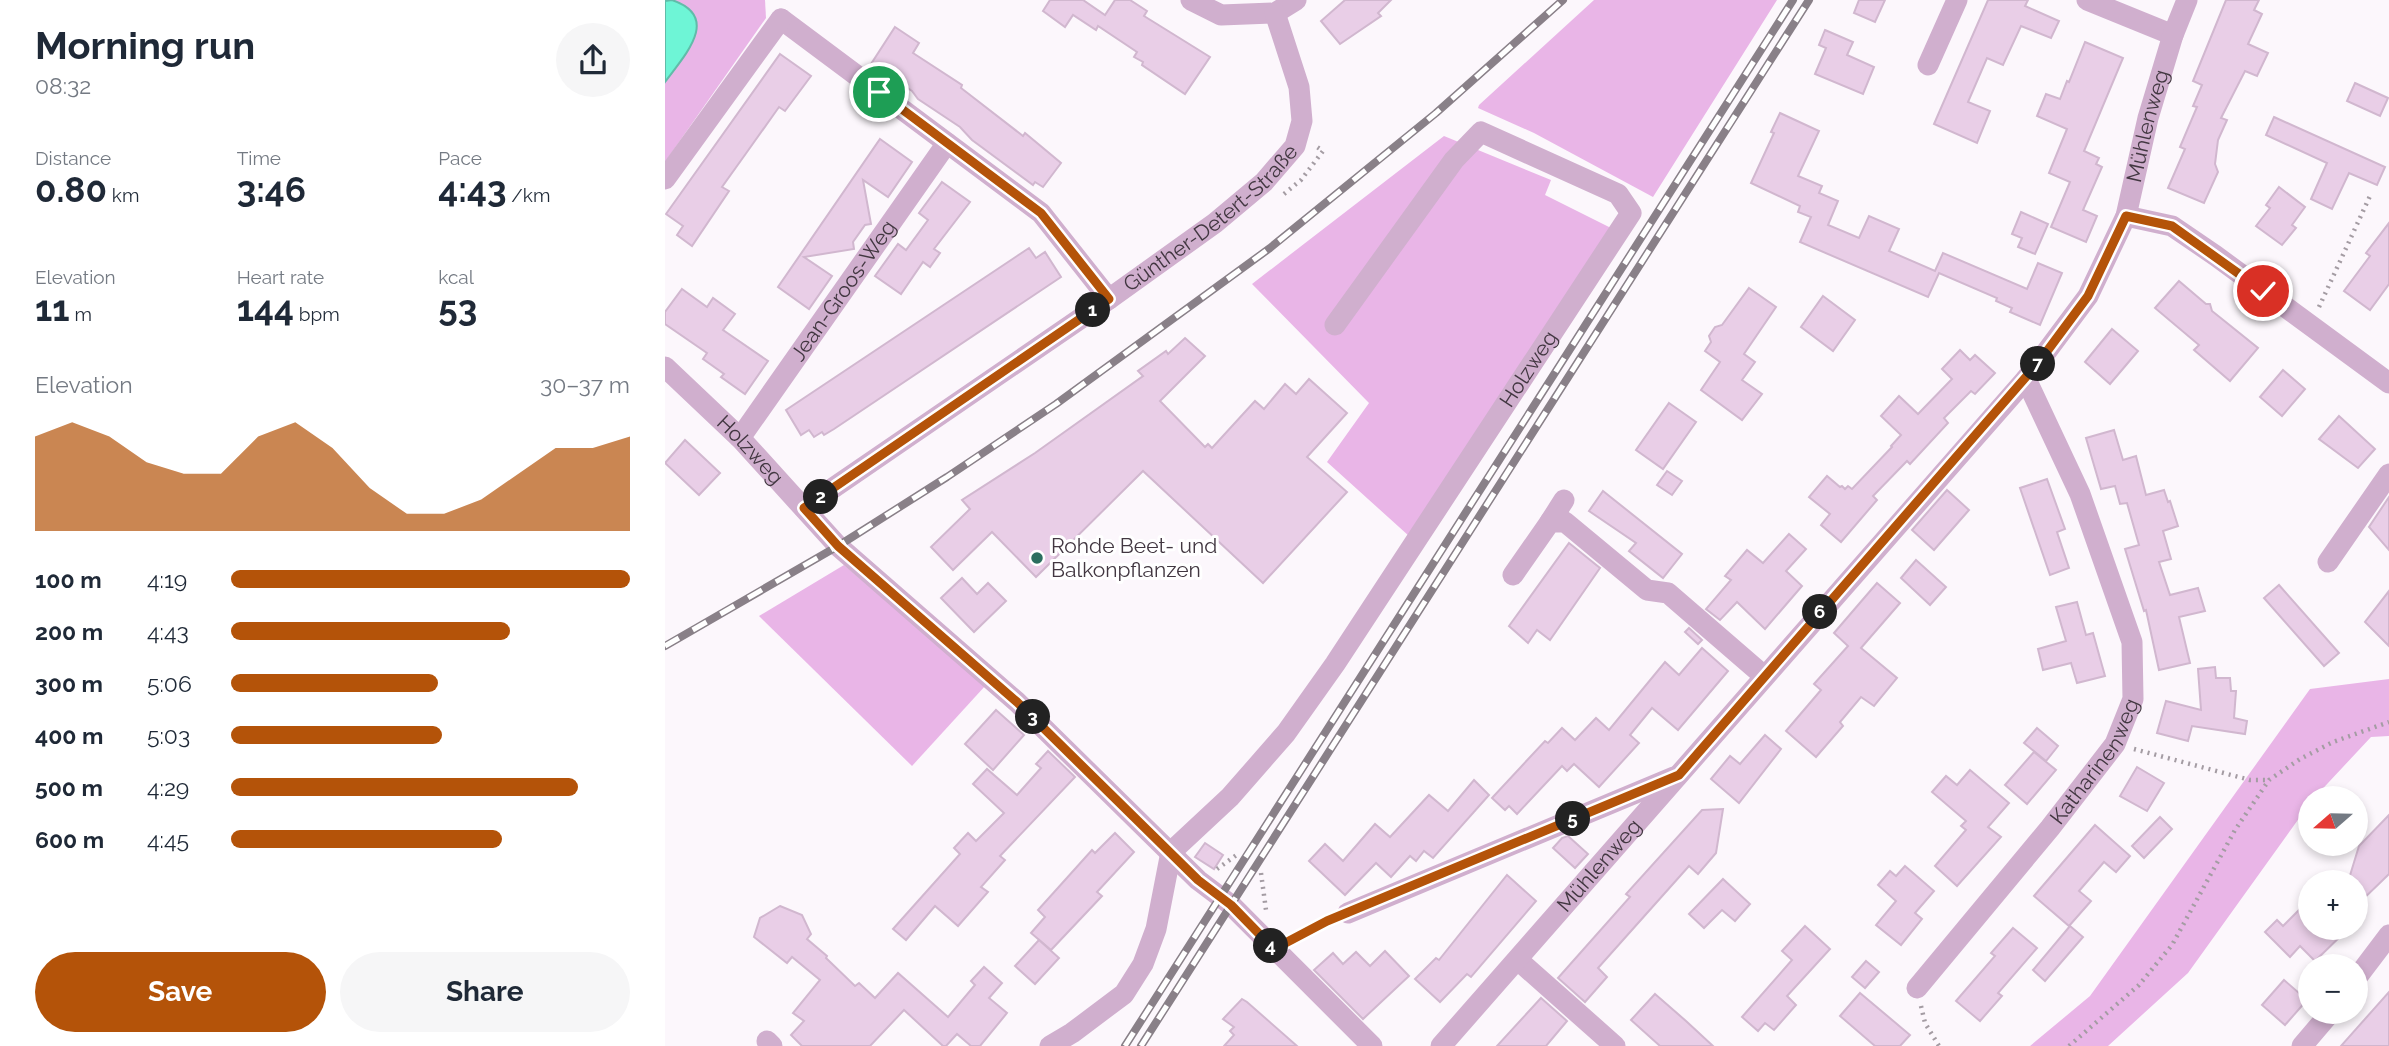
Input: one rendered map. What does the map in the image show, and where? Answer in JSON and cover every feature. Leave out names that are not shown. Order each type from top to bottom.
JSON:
[{"type":"street","points":[[1191,0],[1220,15],[1275,13],[1296,0]]},
{"type":"street","points":[[1928,65],[1957,0]]},
{"type":"street","points":[[2087,0],[2172,36]]},
{"type":"street","name":"Mühlenweg","points":[[1441,1046],[2025,379],[2088,296],[2126,216],[2148,118],[2172,36],[2187,0]]},
{"type":"street","points":[[665,179],[781,9],[947,143],[1041,213],[1109,299]]},
{"type":"street","name":"Günther-Detert-Straße","points":[[804,508],[1109,299],[1264,182],[1294,146],[1300,134],[1302,106],[1299,87],[1275,13]]},
{"type":"street","name":"Holzweg","points":[[1171,852],[1230,797],[1286,733],[1335,664],[1631,213],[1618,194],[1481,131],[1454,160],[1335,325]]},
{"type":"street","name":"Jean-Groos-Weg","points":[[740,438],[947,143]]},
{"type":"street","points":[[2126,216],[2172,226],[2389,383]]},
{"type":"street","name":"Holzweg","points":[[665,367],[740,438],[838,546],[1017,702],[1198,880],[1231,905],[1372,1046]]},
{"type":"street","name":"Katharinenweg","points":[[1917,988],[2050,828],[2115,744],[2133,699],[2132,642],[2080,494],[2025,379]]},
{"type":"street","points":[[2327,562],[2389,474]]},
{"type":"street","points":[[1513,575],[1564,500]]},
{"type":"street","points":[[1549,522],[1565,522],[1647,590],[1668,593],[1764,676]]},
{"type":"street","points":[[1348,913],[1679,775]]},
{"type":"street","points":[[1050,1046],[1124,994],[1143,964],[1156,929],[1171,852]]},
{"type":"street","points":[[2368,963],[2389,935]]},
{"type":"street","points":[[1518,960],[1615,1046]]},
{"type":"street","points":[[2302,1046],[2321,1024]]},
{"type":"path","points":[[2310,327],[2370,196]]},
{"type":"path","points":[[2069,1046],[2139,985],[2172,945],[2235,830],[2269,780],[2300,759],[2333,742],[2389,722]]},
{"type":"path","points":[[2115,744],[2250,780],[2269,780]]},
{"type":"path","points":[[1274,949],[1348,913]]},
{"type":"path","points":[[1917,988],[1925,1023],[1939,1046]]},
{"type":"shaded area","points":[[665,0],[765,0],[766,18],[665,162]]},
{"type":"shaded area","points":[[672,0],[687,7],[695,16],[697,27],[689,49],[665,82],[665,1]]},
{"type":"shaded area","points":[[1594,0],[1777,0],[1653,197],[1534,133],[1478,108]]},
{"type":"shaded area","points":[[1444,136],[1551,180],[1545,195],[1611,228],[1409,536],[1327,462],[1369,403],[1252,284]]},
{"type":"shaded area","points":[[844,565],[986,685],[912,766],[759,616]]},
{"type":"shaded area","points":[[2389,679],[2389,736],[2371,737],[2325,786],[2298,786],[2298,820],[2188,973],[2108,1046],[2030,1046],[2090,996],[2310,689]]},
{"type":"building","points":[[1050,0],[1083,0],[1105,15],[1115,0],[1130,0],[1147,11],[1144,16],[1210,57],[1185,94],[1142,65],[1143,62],[1134,57],[1137,52],[1098,26],[1096,30],[1073,15],[1065,27],[1043,11]]},
{"type":"building","points":[[1345,0],[1391,0],[1378,13],[1381,16],[1340,44],[1321,21]]},
{"type":"building","points":[[1859,0],[1885,0],[1875,22],[1854,13]]},
{"type":"building","points":[[1988,0],[2028,0],[2025,6],[2059,21],[2051,38],[2021,26],[2003,65],[1987,58],[1968,102],[1990,111],[1977,143],[1934,124]]},
{"type":"building","points":[[2226,0],[2259,0],[2254,10],[2262,14],[2248,44],[2268,53],[2257,76],[2245,71],[2221,118],[2227,120],[2218,140],[2215,164],[2218,172],[2204,203],[2168,188],[2185,149],[2180,147],[2197,107],[2193,106],[2202,85],[2193,81]]},
{"type":"building","points":[[895,27],[919,43],[913,53],[962,85],[961,88],[1023,136],[1025,133],[1061,163],[1043,187],[1035,182],[1033,185],[972,140],[960,127],[918,99],[912,91],[871,64]]},
{"type":"building","points":[[1825,30],[1853,42],[1847,55],[1874,67],[1863,94],[1815,74],[1826,48],[1819,45]]},
{"type":"building","points":[[2085,42],[2123,58],[2084,151],[2099,158],[2096,164],[2102,167],[2083,210],[2097,216],[2086,242],[2051,227],[2070,182],[2049,173],[2067,129],[2037,116],[2046,94],[2060,99]]},
{"type":"building","points":[[780,54],[811,76],[785,111],[779,107],[722,187],[729,191],[692,246],[677,235],[683,226],[666,214]]},
{"type":"building","points":[[2355,83],[2388,98],[2380,116],[2347,101]]},
{"type":"building","points":[[1780,113],[1819,131],[1798,176],[1822,186],[1819,193],[1838,201],[1828,225],[1859,238],[1869,216],[1899,229],[1889,251],[1935,271],[1943,253],[2027,289],[2038,263],[2062,273],[2040,325],[2010,312],[2012,308],[1996,301],[1997,298],[1939,273],[1928,297],[1800,242],[1811,217],[1798,212],[1800,206],[1751,183],[1774,133],[1771,132]]},
{"type":"building","points":[[2274,117],[2385,167],[2377,185],[2349,173],[2332,209],[2311,199],[2327,163],[2266,135]]},
{"type":"building","points":[[880,139],[912,162],[888,197],[863,180],[871,224],[865,225],[853,242],[854,249],[804,257],[832,276],[809,309],[778,287]]},
{"type":"building","points":[[942,182],[970,202],[934,249],[940,253],[930,267],[923,262],[901,294],[875,276],[898,244],[906,250],[928,220],[919,213]]},
{"type":"building","points":[[2279,187],[2305,207],[2292,225],[2296,228],[2282,245],[2256,226],[2270,208],[2266,205]]},
{"type":"building","points":[[2021,212],[2048,224],[2035,254],[2018,247],[2022,238],[2012,234]]},
{"type":"building","points":[[2389,223],[2389,284],[2370,310],[2344,291],[2370,256],[2366,253]]},
{"type":"building","points":[[1029,248],[1036,258],[1045,252],[1061,277],[834,429],[814,437],[809,430],[801,435],[786,410]]},
{"type":"building","points":[[2179,281],[2206,304],[2210,304],[2212,311],[2258,348],[2230,381],[2194,350],[2199,345],[2155,308]]},
{"type":"building","points":[[1749,288],[1776,307],[1744,354],[1755,362],[1742,380],[1762,394],[1742,420],[1701,390],[1720,362],[1705,351],[1711,342],[1709,336],[1715,327],[1722,325]]},
{"type":"building","points":[[682,289],[707,307],[713,298],[735,314],[723,330],[768,361],[745,394],[721,377],[724,374],[703,359],[707,353],[665,324],[665,312]]},
{"type":"building","points":[[1823,296],[1855,320],[1833,351],[1801,327]]},
{"type":"building","points":[[2112,329],[2138,351],[2110,384],[2085,362]]},
{"type":"building","points":[[1185,338],[1205,356],[1160,401],[1205,447],[1208,444],[1212,448],[1255,401],[1264,409],[1285,384],[1296,394],[1309,379],[1347,413],[1307,457],[1347,492],[1263,583],[1143,471],[1036,577],[992,532],[953,570],[931,547],[970,509],[962,500],[1035,453],[1143,376],[1138,371],[1166,351],[1168,354]]},
{"type":"building","points":[[1960,350],[1970,360],[1975,355],[1995,373],[1975,394],[1971,391],[1944,418],[1948,423],[1910,464],[1907,461],[1873,496],[1877,500],[1841,542],[1821,525],[1830,514],[1809,497],[1827,476],[1840,487],[1845,489],[1848,486],[1852,489],[1901,435],[1881,416],[1899,396],[1918,414],[1952,379],[1942,369]]},
{"type":"building","points":[[2283,370],[2305,389],[2282,416],[2260,397]]},
{"type":"building","points":[[1669,403],[1696,422],[1663,469],[1636,450]]},
{"type":"building","points":[[2339,416],[2375,449],[2358,468],[2319,439]]},
{"type":"building","points":[[2114,430],[2123,460],[2136,456],[2146,495],[2164,490],[2168,502],[2170,501],[2178,526],[2163,531],[2171,559],[2159,562],[2170,595],[2198,588],[2205,611],[2179,617],[2190,663],[2159,670],[2146,610],[2144,611],[2125,549],[2139,545],[2127,503],[2120,504],[2115,486],[2101,489],[2086,438]]},
{"type":"building","points":[[685,440],[720,473],[699,495],[665,463]]},
{"type":"building","points":[[1667,471],[1682,481],[1672,495],[1657,485]]},
{"type":"building","points":[[2047,479],[2065,529],[2057,532],[2069,568],[2050,575],[2020,488]]},
{"type":"building","points":[[1947,490],[1969,510],[1934,550],[1912,530]]},
{"type":"building","points":[[1603,491],[1682,554],[1663,578],[1629,551],[1636,543],[1589,511]]},
{"type":"building","points":[[2389,497],[2389,550],[2369,527]]},
{"type":"building","points":[[1789,534],[1806,549],[1786,571],[1802,586],[1765,629],[1737,602],[1720,620],[1706,609],[1731,580],[1725,576],[1747,550],[1763,563]]},
{"type":"building","points":[[1569,543],[1600,568],[1550,640],[1537,630],[1528,643],[1509,626]]},
{"type":"building","points":[[1916,560],[1946,587],[1930,605],[1901,578]]},
{"type":"building","points":[[962,578],[977,594],[988,583],[1006,601],[974,632],[941,598]]},
{"type":"building","points":[[1877,583],[1900,603],[1861,648],[1897,678],[1874,706],[1861,697],[1840,722],[1843,726],[1816,757],[1786,731],[1821,690],[1814,684],[1848,646],[1834,633]]},
{"type":"building","points":[[2279,585],[2339,653],[2324,666],[2264,598]]},
{"type":"building","points":[[2389,591],[2389,646],[2365,622]]},
{"type":"building","points":[[2077,602],[2086,635],[2093,633],[2105,676],[2077,683],[2071,663],[2043,670],[2038,649],[2066,641],[2056,607]]},
{"type":"building","points":[[1689,628],[1702,640],[1698,644],[1685,632]]},
{"type":"building","points":[[1702,648],[1728,671],[1678,730],[1652,708],[1630,735],[1639,743],[1599,787],[1574,764],[1567,771],[1562,766],[1517,814],[1509,806],[1505,810],[1492,798],[1545,741],[1548,743],[1562,728],[1575,740],[1596,718],[1609,730],[1665,662],[1679,675]]},
{"type":"building","points":[[2215,667],[2216,678],[2230,678],[2231,691],[2236,691],[2234,718],[2247,721],[2245,734],[2192,726],[2188,741],[2157,733],[2166,701],[2201,710],[2198,669]]},
{"type":"building","points":[[996,710],[1024,735],[993,770],[965,744]]},
{"type":"building","points":[[2037,728],[2058,746],[2046,761],[2024,743]]},
{"type":"building","points":[[1765,735],[1781,749],[1739,803],[1711,779],[1730,756],[1740,764]]},
{"type":"building","points":[[1048,751],[1075,777],[1000,856],[1005,860],[981,887],[988,892],[958,926],[935,906],[906,940],[893,929],[960,854],[954,848],[968,833],[976,841],[1004,813],[973,784],[987,769],[1017,795],[1041,768],[1036,764]]},
{"type":"building","points":[[2034,752],[2056,770],[2027,804],[2005,785]]},
{"type":"building","points":[[2137,767],[2164,783],[2147,811],[2120,796]]},
{"type":"building","points":[[1970,770],[2009,803],[1988,827],[2001,837],[1957,886],[1935,866],[1966,830],[1961,826],[1966,821],[1932,792],[1946,776],[1957,785]]},
{"type":"building","points":[[1474,780],[1489,795],[1433,858],[1424,851],[1416,861],[1410,856],[1391,877],[1376,863],[1345,895],[1309,861],[1325,844],[1343,861],[1375,824],[1390,837],[1429,795],[1448,811]]},
{"type":"building","points":[[1723,809],[1716,853],[1698,874],[1689,866],[1598,968],[1607,977],[1585,1002],[1558,978],[1630,897],[1626,894],[1702,810]]},
{"type":"building","points":[[2389,815],[2389,874],[2368,894],[2368,870],[2352,870],[2356,856],[2368,856],[2368,837]]},
{"type":"building","points":[[2160,817],[2172,829],[2144,858],[2132,846]]},
{"type":"building","points":[[2095,825],[2130,856],[2116,872],[2104,862],[2079,891],[2091,901],[2069,926],[2034,896]]},
{"type":"building","points":[[1115,833],[1134,852],[1097,892],[1102,896],[1051,950],[1031,933],[1045,917],[1038,910],[1092,850],[1095,853]]},
{"type":"building","points":[[1568,836],[1588,854],[1575,868],[1553,848],[1562,838]]},
{"type":"building","points":[[1205,843],[1223,855],[1214,869],[1195,857]]},
{"type":"building","points":[[1905,866],[1934,891],[1915,913],[1922,919],[1901,945],[1876,925],[1896,901],[1878,885],[1890,871],[1896,876]]},
{"type":"building","points":[[1507,875],[1536,901],[1471,977],[1467,974],[1440,1002],[1415,979],[1436,958],[1439,960]]},
{"type":"building","points":[[1723,879],[1750,904],[1735,921],[1722,910],[1704,928],[1689,914]]},
{"type":"building","points":[[780,906],[802,915],[811,934],[807,939],[855,986],[859,983],[875,998],[898,973],[948,1017],[975,985],[971,981],[984,967],[1002,983],[989,998],[1007,1013],[980,1046],[971,1046],[957,1034],[943,1046],[904,1010],[870,1046],[802,1046],[791,1035],[804,1021],[793,1013],[820,980],[792,957],[787,963],[754,937],[760,918]]},
{"type":"building","points":[[2298,911],[2298,940],[2337,940],[2322,954],[2308,954],[2300,946],[2290,957],[2265,932],[2277,920],[2283,926]]},
{"type":"building","points":[[1805,926],[1830,949],[1787,996],[1796,1005],[1774,1030],[1765,1023],[1758,1031],[1742,1017],[1792,960],[1782,951]]},
{"type":"building","points":[[2070,926],[2083,937],[2045,981],[2033,970]]},
{"type":"building","points":[[2013,928],[2037,948],[1998,993],[2002,996],[1980,1021],[1956,1001],[1995,956],[1991,953]]},
{"type":"building","points":[[1039,940],[1059,958],[1035,984],[1015,966]]},
{"type":"building","points":[[1385,951],[1409,976],[1363,1019],[1314,970],[1333,953],[1343,964],[1356,952],[1370,966]]},
{"type":"building","points":[[1866,961],[1879,972],[1865,988],[1852,977]]},
{"type":"building","points":[[2284,980],[2298,992],[2298,1010],[2285,1025],[2262,1005]]},
{"type":"building","points":[[2389,992],[2389,1046],[2341,1046],[2361,1024],[2368,1024],[2368,1016]]},
{"type":"building","points":[[1860,993],[1910,1035],[1900,1046],[1875,1046],[1840,1016]]},
{"type":"building","points":[[1655,994],[1713,1046],[1660,1046],[1631,1020]]},
{"type":"building","points":[[1541,998],[1567,1021],[1546,1046],[1497,1046]]},
{"type":"building","points":[[1242,999],[1297,1046],[1224,1046],[1234,1035],[1230,1031],[1234,1027],[1223,1019]]},
{"type":"railway","points":[[665,646],[838,546],[1056,404],[1270,248],[1436,113],[1563,0]]},
{"type":"railway","points":[[1125,1046],[1793,0]]},
{"type":"railway","points":[[1141,1046],[1809,0]]},
{"type":"place","name":"Rohde Beet- und Balkonpflanzen","points":[[1037,558]]},
{"type":"route","points":[[879,92],[1041,213],[1109,299],[804,508],[838,546],[1017,702],[1198,880],[1231,905],[1274,949],[1327,921],[1679,775],[2039,362],[2088,296],[2126,216],[2172,226],[2263,291]]}]
